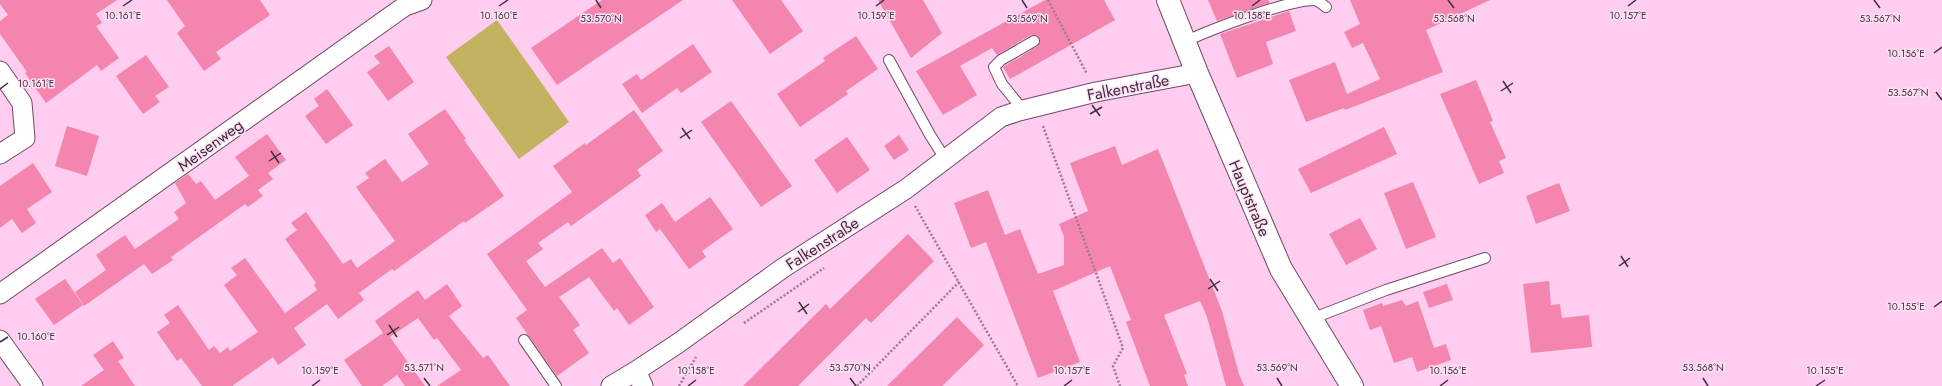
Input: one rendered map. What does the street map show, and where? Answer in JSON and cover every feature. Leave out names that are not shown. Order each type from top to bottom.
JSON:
[{"type":"street","name":"Meisenweg","points":[[0,294],[405,6],[422,0]]},
{"type":"street","name":"Hauptstraße","points":[[1168,0],[1196,73],[1281,269],[1352,386]]},
{"type":"street","points":[[0,72],[22,103],[25,138],[0,154]]},
{"type":"street","name":"Falkenstraße","points":[[610,386],[639,379],[783,268],[910,197],[946,160],[1001,118],[1030,108],[1096,92],[1196,73]]},
{"type":"street","points":[[0,340],[33,386]]},
{"type":"lane","points":[[1184,42],[1215,28],[1288,2],[1316,0],[1326,7]]},
{"type":"lane","points":[[1030,108],[1002,84],[994,67],[1001,60],[1034,41]]},
{"type":"lane","points":[[888,60],[930,135],[946,160]]},
{"type":"lane","points":[[1311,319],[1386,290],[1485,258]]},
{"type":"lane","points":[[524,340],[556,386]]},
{"type":"path","points":[[1048,0],[1096,92]]},
{"type":"path","points":[[1030,108],[1123,348],[1113,366],[1120,386]]},
{"type":"path","points":[[908,210],[910,197]]},
{"type":"path","points":[[910,197],[1018,386]]},
{"type":"path","points":[[741,325],[825,267]]},
{"type":"path","points":[[857,386],[959,282]]},
{"type":"path","points":[[679,386],[696,356]]},
{"type":"shaded area","points":[[497,20],[569,122],[519,159],[446,57]]},
{"type":"building","points":[[0,0],[117,0],[96,14],[102,23],[96,26],[119,58],[101,71],[97,65],[46,103],[25,73],[27,72],[0,34],[0,21],[8,15],[0,4]]},
{"type":"building","points":[[167,0],[260,0],[270,15],[216,52],[221,59],[204,71],[177,33],[185,26]]},
{"type":"building","points":[[602,0],[683,0],[557,85],[531,48]]},
{"type":"building","points":[[732,0],[781,0],[803,31],[770,54]]},
{"type":"building","points":[[878,0],[923,0],[942,33],[911,58]]},
{"type":"building","points":[[1045,0],[1104,0],[1115,20],[1010,79],[1003,67],[1038,46],[1040,41],[1038,36],[1031,35],[997,55],[992,48],[960,66],[977,95],[943,115],[916,71]]},
{"type":"building","points":[[1208,0],[1268,0],[1270,3],[1217,21]]},
{"type":"building","points":[[1350,0],[1490,0],[1426,30],[1443,72],[1345,110],[1344,108],[1306,122],[1289,80],[1335,62],[1347,94],[1380,79],[1363,43],[1352,48],[1344,32],[1360,24]]},
{"type":"building","points":[[1289,11],[1296,31],[1266,42],[1273,64],[1237,78],[1220,34]]},
{"type":"building","points":[[856,36],[878,69],[846,91],[848,94],[800,127],[777,94],[825,61],[823,58]]},
{"type":"building","points":[[693,44],[712,72],[681,93],[677,88],[642,113],[622,84],[637,74],[641,80]]},
{"type":"building","points":[[389,46],[414,82],[388,101],[367,72],[380,63],[374,56]]},
{"type":"building","points":[[146,55],[169,87],[155,96],[160,102],[143,114],[116,76]]},
{"type":"building","points":[[1476,80],[1493,121],[1490,122],[1506,158],[1499,161],[1504,173],[1479,184],[1440,94]]},
{"type":"building","points":[[327,89],[353,125],[326,144],[305,116],[319,106],[314,99]]},
{"type":"building","points":[[731,101],[792,186],[761,207],[701,122]]},
{"type":"building","points":[[445,109],[466,139],[464,140],[504,196],[465,223],[464,221],[394,271],[392,269],[359,293],[364,300],[338,319],[327,304],[294,328],[306,345],[278,365],[273,357],[232,386],[202,386],[181,358],[177,361],[157,332],[170,323],[164,315],[178,305],[209,350],[214,346],[220,353],[228,347],[230,351],[258,332],[224,285],[237,275],[231,268],[245,258],[285,313],[317,290],[314,285],[316,283],[285,239],[297,230],[291,223],[306,212],[343,264],[351,259],[357,268],[395,241],[356,187],[369,178],[365,173],[385,159],[402,182],[429,164],[408,134]]},
{"type":"building","points":[[634,110],[663,151],[637,170],[641,176],[571,226],[568,222],[538,243],[543,249],[526,261],[545,287],[602,248],[613,263],[620,258],[654,307],[629,325],[617,308],[614,311],[589,277],[559,297],[580,325],[573,330],[589,353],[557,376],[516,318],[527,310],[487,254],[572,192],[553,166],[585,143],[586,145]]},
{"type":"building","points":[[67,126],[99,136],[87,176],[55,166]]},
{"type":"building","points":[[1384,127],[1397,154],[1311,193],[1298,169]]},
{"type":"building","points":[[267,134],[286,160],[268,173],[273,179],[258,190],[263,196],[248,207],[245,204],[171,257],[173,260],[152,274],[144,264],[84,306],[75,292],[106,270],[96,255],[125,235],[135,249],[179,219],[174,212],[186,203],[175,183],[188,174],[196,184],[201,181],[215,200],[249,176],[235,157]]},
{"type":"building","points":[[899,135],[909,150],[894,160],[884,146]]},
{"type":"building","points":[[847,137],[870,170],[837,193],[814,160]]},
{"type":"building","points":[[1115,146],[1122,165],[1158,149],[1222,311],[1239,374],[1244,386],[1226,386],[1207,317],[1200,301],[1164,315],[1187,374],[1184,375],[1188,386],[1150,386],[1126,322],[1131,320],[1110,266],[1053,291],[1080,362],[1038,378],[986,242],[971,248],[954,203],[988,190],[1005,235],[1020,229],[1038,274],[1064,265],[1064,237],[1059,224],[1088,211],[1070,163]]},
{"type":"building","points":[[33,163],[52,192],[27,209],[36,223],[22,233],[12,219],[0,228],[0,186]]},
{"type":"building","points":[[1413,182],[1436,237],[1406,249],[1384,193]]},
{"type":"building","points":[[1559,183],[1570,211],[1536,224],[1526,196]]},
{"type":"building","points":[[710,197],[733,229],[702,251],[706,257],[689,269],[660,229],[656,232],[645,215],[662,203],[675,222]]},
{"type":"building","points":[[1360,218],[1377,249],[1346,265],[1329,234]]},
{"type":"building","points":[[908,234],[934,261],[871,323],[866,318],[798,386],[743,386],[826,304],[830,309]]},
{"type":"building","points":[[65,279],[83,305],[54,325],[35,299]]},
{"type":"building","points":[[1549,281],[1551,305],[1560,304],[1562,318],[1589,315],[1592,347],[1531,353],[1523,284]]},
{"type":"building","points":[[447,284],[462,306],[449,316],[483,358],[488,355],[510,386],[437,386],[461,370],[437,338],[434,340],[418,318],[390,337],[425,386],[405,386],[397,375],[382,386],[362,386],[344,360],[383,333],[375,321],[418,290],[425,300]]},
{"type":"building","points":[[1447,284],[1453,300],[1429,308],[1423,292]]},
{"type":"building","points":[[1402,300],[1406,306],[1418,301],[1434,348],[1446,344],[1451,360],[1417,372],[1412,357],[1394,363],[1381,326],[1370,330],[1363,310],[1382,303],[1383,306]]},
{"type":"building","points":[[957,317],[984,345],[971,358],[942,386],[887,386]]},
{"type":"building","points":[[113,341],[124,358],[118,361],[135,386],[81,386],[104,370],[93,355]]}]
